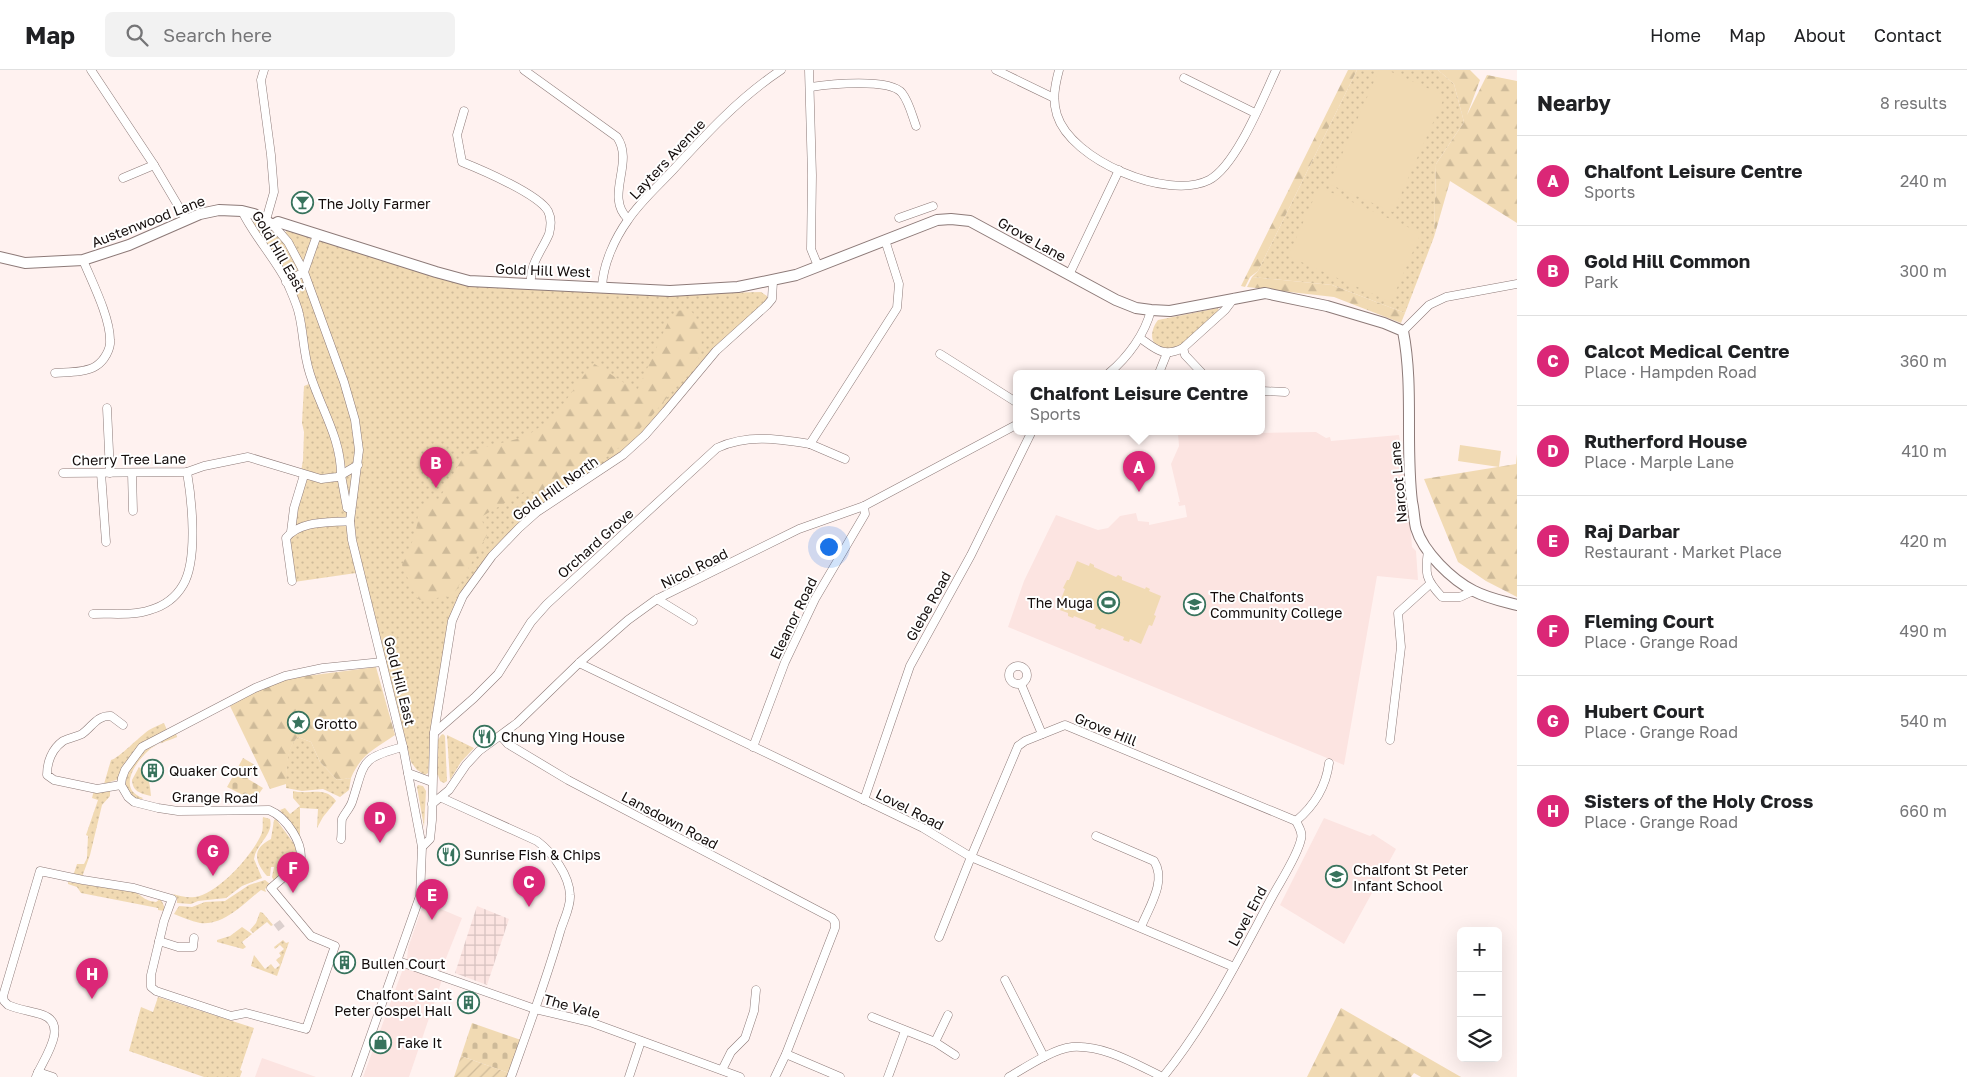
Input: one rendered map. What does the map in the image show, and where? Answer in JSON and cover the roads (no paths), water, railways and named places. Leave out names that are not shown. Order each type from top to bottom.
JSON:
[{"type":"street","points":[[91,70],[154,165],[186,219]]},
{"type":"street","points":[[264,70],[261,80],[274,192],[269,222]]},
{"type":"street","points":[[524,70],[617,137],[622,144],[623,156],[618,205],[621,212],[628,219]]},
{"type":"street","name":"Layters Avenue","points":[[602,287],[602,277],[608,259],[628,219],[725,115],[758,85],[781,70]]},
{"type":"street","points":[[809,70],[811,87],[811,249],[818,266]]},
{"type":"street","points":[[996,70],[1054,98]]},
{"type":"street","points":[[1059,70],[1054,98],[1057,117],[1072,137],[1089,154],[1119,170],[1136,178],[1168,185],[1187,185],[1209,180],[1224,168],[1231,159],[1276,70]]},
{"type":"street","points":[[1184,78],[1255,113]]},
{"type":"street","points":[[811,87],[880,84],[897,89],[903,94],[916,126]]},
{"type":"street","points":[[464,111],[457,135],[462,162],[493,175],[524,192],[547,210],[551,217],[548,235],[534,262],[531,284]]},
{"type":"street","points":[[123,178],[154,165]]},
{"type":"street","points":[[1069,275],[1119,170]]},
{"type":"street","points":[[899,218],[933,206]]},
{"type":"street","name":"Austenwood Lane","points":[[0,257],[25,263],[83,260],[129,245],[186,219],[220,210],[242,211],[269,222]]},
{"type":"street","name":"Gold Hill East","points":[[242,211],[286,282],[299,313],[303,350],[310,374],[334,432],[340,454],[341,475]]},
{"type":"street","points":[[912,214],[918,226]]},
{"type":"street","name":"Grove Lane","points":[[818,266],[937,220],[970,221],[1116,300],[1136,308],[1170,310],[1197,307],[1265,293],[1327,306],[1384,323],[1403,331]]},
{"type":"street","name":"Gold Hill West","points":[[269,222],[278,222],[469,281],[670,291],[738,287],[796,275],[818,266]]},
{"type":"street","name":"Gold Hill East","points":[[269,222],[288,242],[304,272],[344,382],[355,420],[358,436],[358,465],[350,521],[356,558],[403,747],[422,848]]},
{"type":"street","points":[[286,282],[304,272],[317,235]]},
{"type":"street","points":[[810,444],[897,308],[900,284],[885,240]]},
{"type":"street","points":[[54,373],[86,370],[97,366],[109,349],[108,324],[83,260]]},
{"type":"street","name":"Gold Hill North","points":[[422,848],[430,839],[434,733],[452,621],[463,596],[492,556],[537,512],[623,455],[645,435],[716,351],[772,299],[773,281]]},
{"type":"street","points":[[1403,331],[1429,305],[1446,297],[1517,284]]},
{"type":"street","points":[[1140,338],[1157,350],[1167,354],[1182,348],[1225,310],[1234,298]]},
{"type":"street","points":[[1112,370],[1140,338],[1148,324],[1151,310]]},
{"type":"street","name":"Narcot Lane","points":[[1403,331],[1408,356],[1410,486],[1416,529],[1428,550],[1447,573],[1473,591],[1493,599],[1517,605]]},
{"type":"street","points":[[1182,348],[1185,356],[1199,370]]},
{"type":"street","points":[[940,354],[1013,400]]},
{"type":"street","points":[[1160,370],[1167,354]]},
{"type":"street","points":[[1265,391],[1285,392]]},
{"type":"street","points":[[107,408],[110,473]]},
{"type":"street","name":"Nicol Road","points":[[432,804],[442,798],[473,758],[501,736],[628,620],[657,600],[799,529],[864,506],[1013,427]]},
{"type":"street","name":"Glebe Road","points":[[864,800],[910,666],[971,555],[1030,435]]},
{"type":"street","name":"Orchard Grove","points":[[434,733],[498,674],[531,622],[547,604],[717,448],[733,441],[769,438],[810,444],[845,458]]},
{"type":"street","name":"Cherry Tree Lane","points":[[63,473],[187,472],[204,466],[248,457],[321,479],[337,477],[358,465]]},
{"type":"street","points":[[94,614],[130,613],[150,610],[176,596],[184,584],[192,548],[192,498],[187,472]]},
{"type":"street","points":[[101,473],[106,542]]},
{"type":"street","points":[[132,473],[133,511]]},
{"type":"street","points":[[291,532],[294,508],[304,475]]},
{"type":"street","points":[[341,475],[347,508],[351,510]]},
{"type":"street","name":"Eleanor Road","points":[[753,747],[785,662],[815,599],[865,514],[864,506]]},
{"type":"street","points":[[292,582],[286,538],[291,532],[309,525],[350,521]]},
{"type":"street","points":[[1428,550],[1426,569],[1430,584],[1442,597],[1460,598],[1473,591]]},
{"type":"street","points":[[1390,740],[1401,647],[1398,613],[1430,584]]},
{"type":"street","points":[[657,600],[693,622]]},
{"type":"street","points":[[123,725],[111,716],[99,718],[81,735],[64,741],[53,752],[47,765],[47,775],[54,780],[97,789],[121,784],[125,770],[142,747],[255,688],[284,676],[323,668],[382,662]]},
{"type":"street","name":"Lovel Road","points":[[579,663],[923,828],[971,857],[1234,967]]},
{"type":"street","points":[[1021,684],[1042,734]]},
{"type":"street","name":"Grove Hill","points":[[939,938],[1018,746],[1024,741],[1065,725],[1296,821]]},
{"type":"street","name":"Lansdown Road","points":[[501,736],[508,744],[568,780],[832,918],[835,922],[835,928],[786,1054]]},
{"type":"street","points":[[341,839],[342,820],[351,804],[360,774],[365,765],[379,753],[403,747]]},
{"type":"street","points":[[1296,821],[1316,801],[1330,763]]},
{"type":"street","points":[[408,772],[432,782]]},
{"type":"street","name":"Grange Road","points":[[37,1074],[53,1042],[55,1027],[52,1020],[45,1015],[8,1005],[4,1001],[3,996],[40,871],[134,888],[149,894],[172,899],[159,941],[150,982],[152,987],[156,991],[231,1016],[246,1013],[306,1029],[336,946],[311,936],[271,888],[296,868],[302,856],[298,840],[274,812],[269,810],[178,811],[158,808],[134,802],[128,797],[121,784]]},
{"type":"street","points":[[442,798],[537,841],[549,852],[565,877],[570,898],[535,1009],[511,1077]]},
{"type":"street","name":"Lovel End","points":[[1163,1077],[1184,1051],[1234,967],[1299,845],[1302,833],[1296,821]]},
{"type":"street","points":[[1096,836],[1154,861],[1158,868],[1160,879],[1141,927]]},
{"type":"street","points":[[356,1077],[420,896],[422,848]]},
{"type":"street","points":[[159,941],[178,947],[193,947],[194,938]]},
{"type":"street","name":"The Vale","points":[[398,961],[535,1009],[590,1022],[740,1077]]},
{"type":"street","points":[[1005,980],[1044,1057]]},
{"type":"street","points":[[722,1070],[731,1052],[745,1038],[754,1010],[756,990]]},
{"type":"street","points":[[936,1042],[948,1015]]},
{"type":"street","points":[[872,1018],[936,1042],[955,1055]]},
{"type":"street","points":[[888,1077],[906,1031]]},
{"type":"street","points":[[629,1077],[641,1041]]},
{"type":"street","points":[[1009,1077],[1044,1057],[1072,1047],[1107,1051],[1163,1077]]},
{"type":"street","points":[[774,1077],[786,1054],[840,1077]]},
{"type":"street","points":[[37,1074],[53,1077]]},
{"type":"tunnel","points":[[276,928],[285,921]]},
{"type":"place","name":"The Jolly Farmer","points":[[302,203]]},
{"type":"place","name":"Gold Hill Common","points":[[436,488]]},
{"type":"place","name":"Chalfont Leisure Centre","points":[[1139,492]]},
{"type":"place","name":"The Muga","points":[[1109,602]]},
{"type":"place","name":"The Chalfonts Community College","points":[[1194,604]]},
{"type":"place","name":"Grotto","points":[[298,723]]},
{"type":"place","name":"Chung Ying House","points":[[485,736]]},
{"type":"place","name":"Quaker Court","points":[[153,770]]},
{"type":"place","name":"Rutherford House","points":[[380,843]]},
{"type":"place","name":"Sunrise Fish & Chips","points":[[448,854]]},
{"type":"place","name":"Hubert Court","points":[[213,876]]},
{"type":"place","name":"Chalfont St Peter Infant School","points":[[1337,877]]},
{"type":"place","name":"Fleming Court","points":[[293,893]]},
{"type":"place","name":"Calcot Medical Centre","points":[[529,907]]},
{"type":"place","name":"Raj Darbar","points":[[432,920]]},
{"type":"place","name":"Bullen Court","points":[[345,963]]},
{"type":"place","name":"Sisters of the Holy Cross","points":[[92,999]]},
{"type":"place","name":"Chalfont Saint Peter Gospel Hall","points":[[468,1002]]},
{"type":"place","name":"Fake It","points":[[381,1042]]}]
